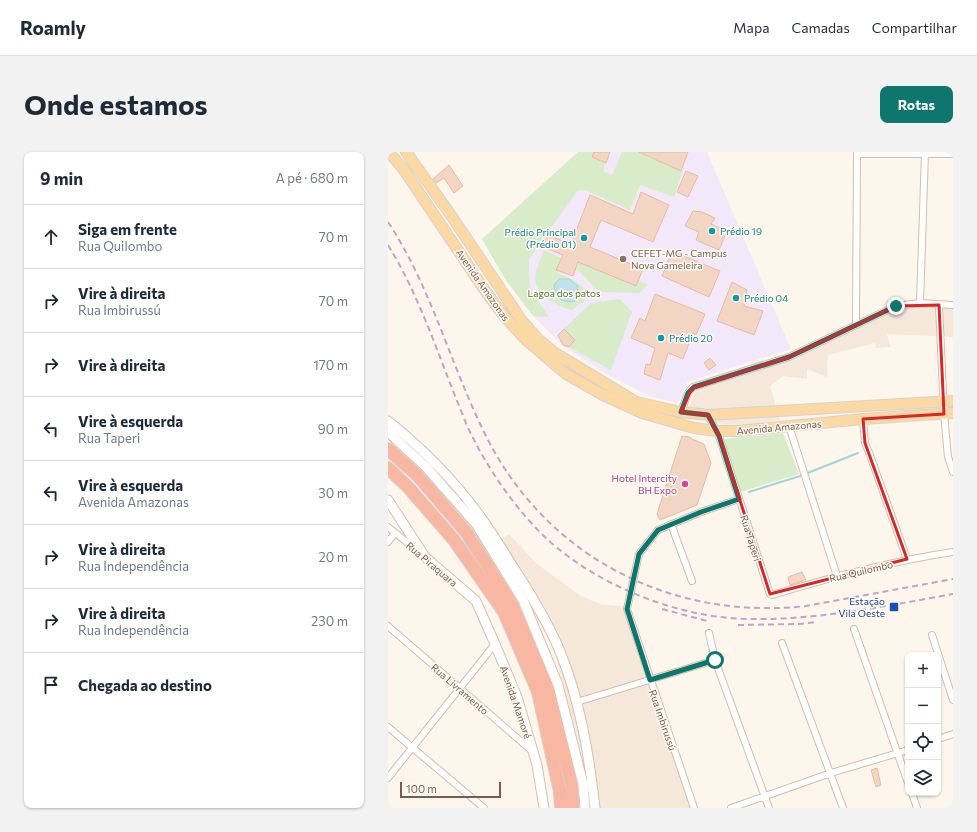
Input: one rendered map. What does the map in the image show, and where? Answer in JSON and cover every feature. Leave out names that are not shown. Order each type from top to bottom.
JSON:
[{"type":"highway","points":[[388,449],[418,476],[466,532],[513,606],[548,689],[572,786],[573,808]]},
{"type":"highway","points":[[388,468],[408,487],[454,540],[504,612],[538,692],[560,792],[561,808]]},
{"type":"main road","name":"Avenida Amazonas","points":[[389,152],[404,170],[505,317],[551,362],[566,374],[603,395],[642,413],[694,428],[717,431],[739,431],[863,419],[949,413]]},
{"type":"main road","name":"Avenida Amazonas","points":[[406,152],[444,204],[522,321],[537,338],[561,356],[636,402],[681,412],[708,415],[948,401]]},
{"type":"street","points":[[856,325],[857,153],[953,154]]},
{"type":"street","points":[[920,303],[924,153]]},
{"type":"street","points":[[681,412],[688,393],[694,387],[789,357],[896,306],[920,303],[953,305]]},
{"type":"street","points":[[939,305],[949,413],[950,457],[953,472]]},
{"type":"street","name":"Rua Taperi","points":[[708,415],[717,431],[770,594]]},
{"type":"street","points":[[863,419],[864,444],[870,455],[907,559]]},
{"type":"street","points":[[388,421],[433,461],[482,519],[530,594],[556,642],[576,702],[592,777],[596,808]]},
{"type":"street","points":[[789,426],[837,576]]},
{"type":"street","points":[[388,432],[426,468],[476,524],[523,600],[558,685],[583,784],[585,808]]},
{"type":"street","points":[[692,581],[671,524],[739,499]]},
{"type":"street","points":[[388,500],[426,557]]},
{"type":"street","name":"Rua Imbirussú","points":[[671,524],[658,530],[639,554],[627,609],[694,808]]},
{"type":"street","name":"Rua Piraquara","points":[[388,527],[426,557],[476,601]]},
{"type":"street","points":[[388,542],[395,533]]},
{"type":"street","name":"Rua Quilombo","points":[[770,594],[772,595],[837,576],[907,559],[953,552]]},
{"type":"street","name":"Avenida Mamoré","points":[[476,601],[496,644],[517,698],[533,751],[544,808]]},
{"type":"street","name":"Rua Livramento","points":[[388,626],[533,751]]},
{"type":"street","points":[[854,630],[905,774]]},
{"type":"street","points":[[709,633],[715,660],[765,796],[768,808]]},
{"type":"street","points":[[932,635],[953,700]]},
{"type":"street","points":[[782,643],[843,808]]},
{"type":"street","points":[[388,778],[496,644]]},
{"type":"street","points":[[576,702],[715,660]]},
{"type":"street","points":[[388,727],[484,808]]},
{"type":"street","points":[[941,738],[953,734]]},
{"type":"street","points":[[731,808],[831,773],[905,751]]},
{"type":"street","points":[[913,796],[917,808]]},
{"type":"highlighted area","points":[[939,305],[944,414],[863,419],[865,443],[907,559],[770,594],[720,438],[708,415],[681,412],[692,388],[789,357],[896,306]]},
{"type":"shaded area","name":"CEFET-MG - Campus Nova Gameleira","points":[[578,152],[707,152],[791,349],[687,382],[678,403],[652,397],[612,377],[564,347],[533,316],[505,279],[482,239]]},
{"type":"shaded area","points":[[922,303],[953,304],[953,337],[887,334],[890,347],[876,348],[875,343],[828,355],[827,377],[807,369],[807,379],[783,376],[770,386],[780,420],[741,426],[713,423],[686,414],[697,388],[765,368],[899,309]]},
{"type":"shaded area","points":[[509,534],[537,564],[581,596],[600,604],[629,607],[693,808],[593,808],[581,750],[554,649],[528,600],[493,546]]},
{"type":"green space","points":[[578,152],[593,152],[592,157],[606,163],[603,171],[612,175],[622,152],[639,152],[681,171],[682,173],[674,197],[640,185],[630,210],[587,191],[578,190],[529,259],[531,290],[549,317],[533,316],[505,279],[482,239]]},
{"type":"green space","name":"Lagoa dos patos","points":[[544,250],[561,258],[557,273],[576,281],[587,292],[584,301],[572,310],[558,305],[540,292],[535,279],[536,271]]},
{"type":"green space","points":[[578,262],[636,286],[638,280],[648,285],[639,293],[599,292],[577,269]]},
{"type":"green space","points":[[620,299],[632,312],[611,370],[569,347],[575,340],[564,329],[591,303]]},
{"type":"green space","points":[[783,433],[799,474],[740,492],[724,439]]},
{"type":"water","points":[[559,279],[569,279],[578,286],[576,301],[567,302],[558,297],[554,285]]},
{"type":"building","points":[[594,152],[610,152],[606,163],[592,157]]},
{"type":"building","points":[[639,152],[688,152],[681,171]]},
{"type":"building","points":[[449,165],[463,186],[454,193],[444,178],[436,183],[433,179]]},
{"type":"building","points":[[686,171],[698,176],[688,197],[677,192]]},
{"type":"building","name":"Prédio Principal (Prédio 01)","points":[[641,192],[669,205],[653,242],[601,220],[590,247],[643,269],[636,286],[578,262],[573,276],[556,270],[563,255],[543,247],[547,235],[571,244],[590,195],[633,214]]},
{"type":"building","name":"Prédio 19","points":[[693,211],[702,212],[715,218],[711,224],[727,231],[719,250],[696,240],[699,232],[685,226]]},
{"type":"building","points":[[672,251],[720,271],[709,297],[662,276]]},
{"type":"building","points":[[732,282],[747,290],[744,306],[763,311],[754,335],[717,321]]},
{"type":"building","points":[[655,294],[705,314],[696,335],[693,333],[683,359],[668,353],[660,380],[644,374],[646,364],[650,365],[655,348],[631,338],[640,318],[645,321]]},
{"type":"building","points":[[564,329],[575,340],[569,347],[563,345],[558,335]]},
{"type":"building","points":[[710,358],[716,365],[709,370],[704,363]]},
{"type":"building","name":"Hotel Intercity BH Expo","points":[[682,436],[690,437],[704,444],[711,463],[697,505],[660,520],[657,514]]},
{"type":"building","points":[[802,572],[806,580],[790,585],[788,577]]},
{"type":"building","points":[[877,768],[881,785],[876,787],[871,770]]},
{"type":"waterway","points":[[749,492],[800,476],[858,453]]},
{"type":"railway","points":[[388,222],[403,247],[428,299],[484,432],[509,476],[540,514],[576,546],[616,571],[660,590],[707,603],[756,608],[806,606],[953,579]]},
{"type":"railway","points":[[388,245],[417,300],[468,428],[480,452],[506,492],[537,529],[569,557],[592,572],[617,586],[643,597],[697,613],[725,618],[776,619],[827,615],[953,594]]},
{"type":"railway","points":[[662,609],[707,621]]},
{"type":"railway","points":[[738,625],[800,624],[816,622]]},
{"type":"place","name":"Prédio 19","points":[[712,231]]},
{"type":"place","name":"Prédio Principal (Prédio 01)","points":[[584,238]]},
{"type":"place","name":"CEFET-MG - Campus Nova Gameleira","points":[[623,259]]},
{"type":"place","name":"Prédio 04","points":[[736,298]]},
{"type":"place","name":"Prédio 20","points":[[661,338]]},
{"type":"place","name":"Hotel Intercity BH Expo","points":[[685,484]]},
{"type":"place","name":"Estação Vila Oeste","points":[[894,607]]},
{"type":"route","points":[[715,660],[650,680],[627,609],[639,554],[658,530],[701,512],[739,499],[719,436],[708,415],[681,412],[689,390],[694,387],[789,357],[896,306]]}]
